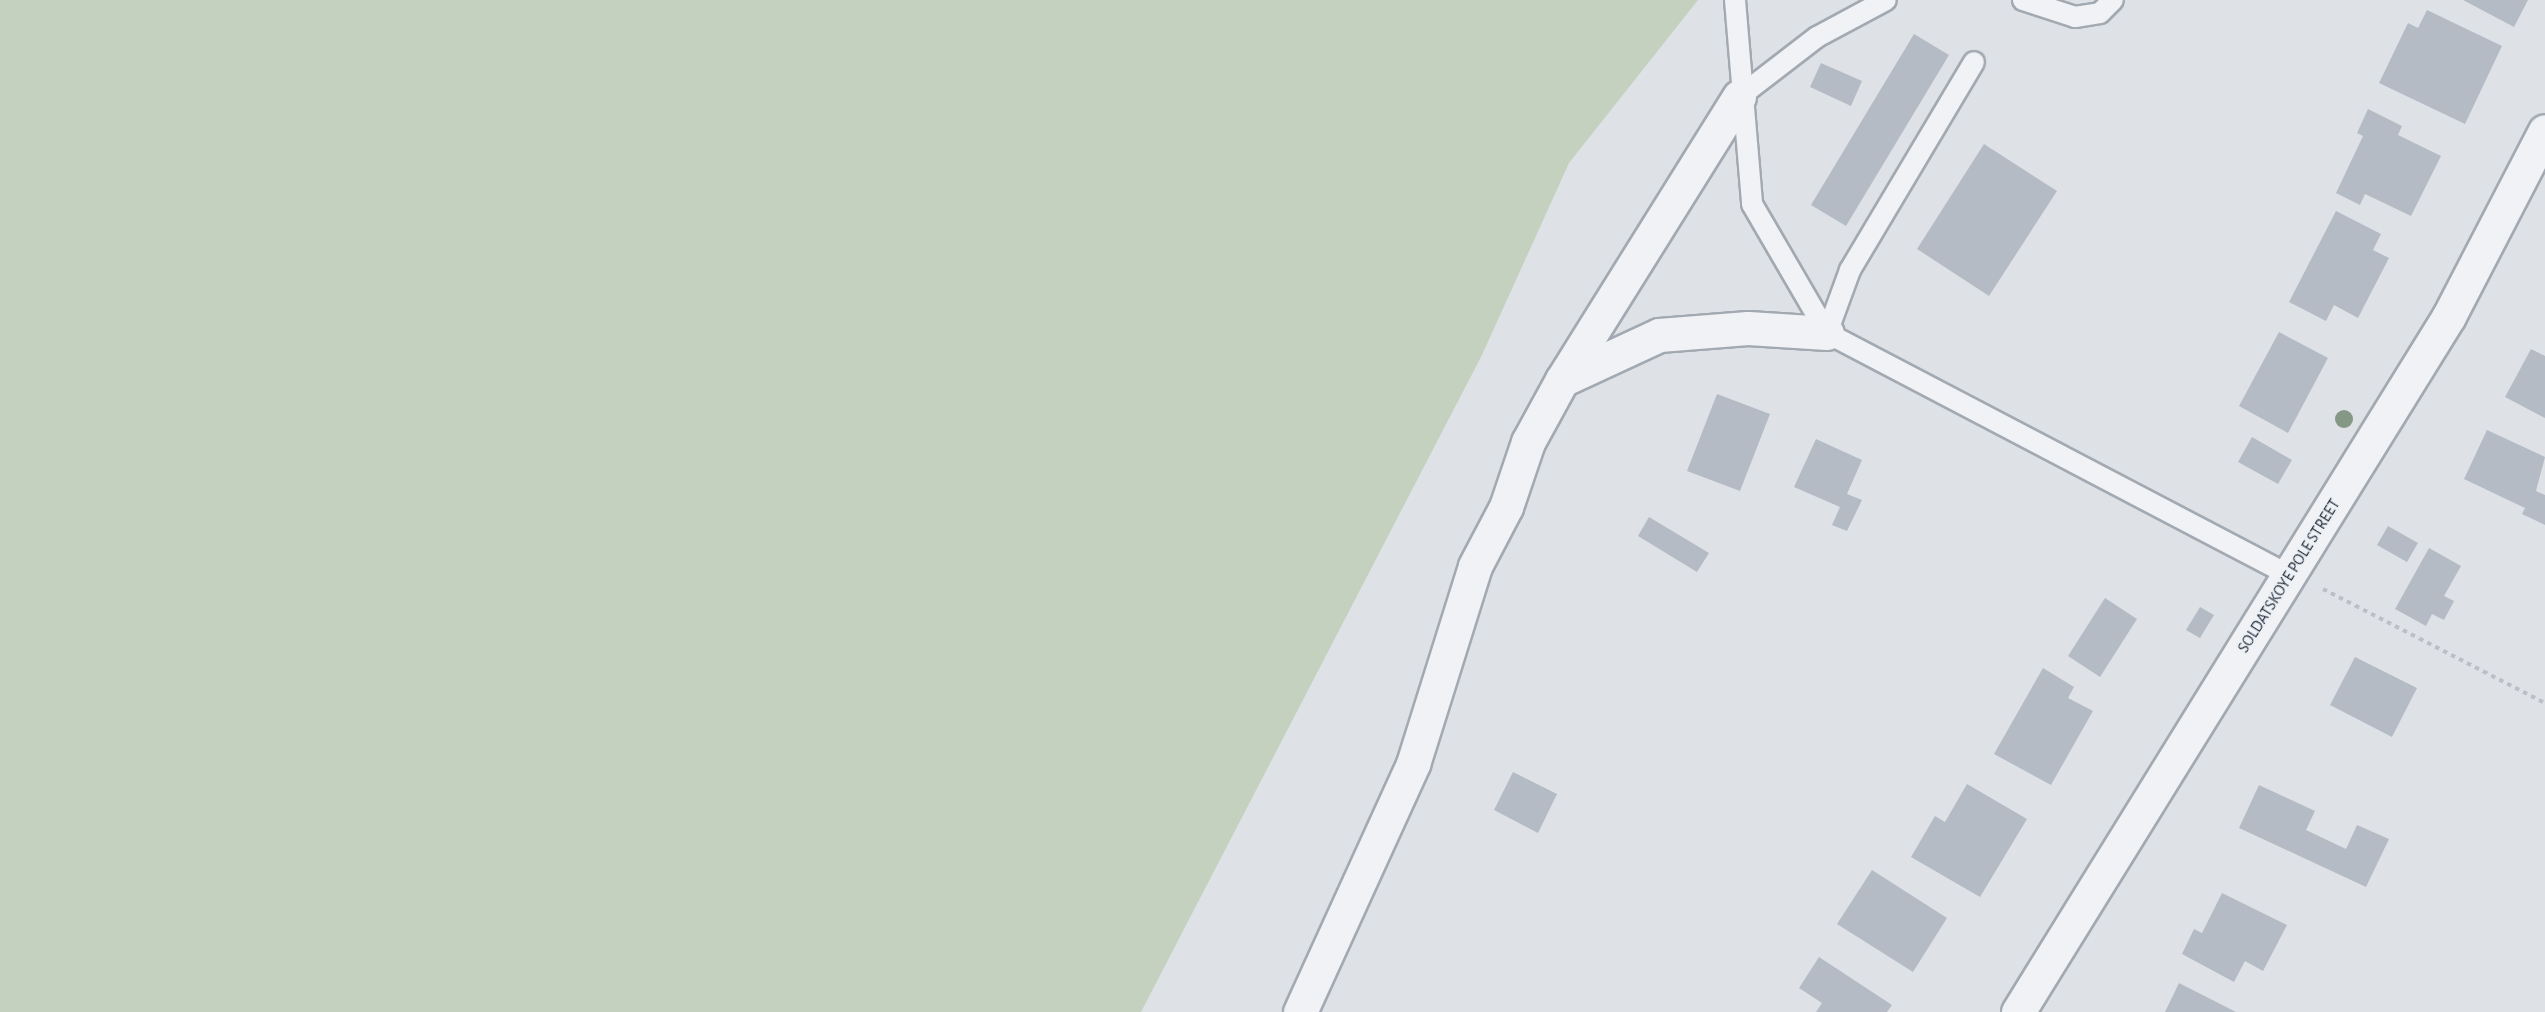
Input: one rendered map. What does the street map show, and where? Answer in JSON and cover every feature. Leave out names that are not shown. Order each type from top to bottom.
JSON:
[{"type":"street","points":[[1300,1012],[1413,764],[1475,566],[1506,507],[1528,442],[1562,380],[1739,98]]},
{"type":"street","name":"SOLDATSKOYE POLE STREET","points":[[2018,1012],[2449,316],[2545,131]]},
{"type":"street","points":[[1562,380],[1659,335],[1748,328],[1827,333]]},
{"type":"lane","points":[[1735,0],[1739,98],[1752,204],[1827,333],[2289,575]]},
{"type":"lane","points":[[1739,98],[1817,38],[1886,0]]},
{"type":"lane","points":[[2023,0],[2075,17],[2100,13],[2113,0]]},
{"type":"lane","points":[[1827,333],[1850,270],[1974,62]]},
{"type":"path","points":[[2289,575],[2355,601],[2545,704]]},
{"type":"green space","points":[[0,0],[1698,0],[1569,163],[1482,355],[1141,1012],[0,1012]]},
{"type":"building","points":[[2463,0],[2528,0],[2514,27]]},
{"type":"building","points":[[2427,10],[2502,46],[2465,124],[2379,83],[2408,23],[2418,28]]},
{"type":"building","points":[[1914,34],[1949,55],[1846,226],[1811,205]]},
{"type":"building","points":[[1821,63],[1862,81],[1851,106],[1810,87]]},
{"type":"building","points":[[2368,109],[2402,126],[2398,135],[2441,156],[2411,216],[2365,194],[2360,205],[2336,193],[2363,136],[2357,133]]},
{"type":"building","points":[[1984,144],[2057,191],[1989,296],[1917,249]]},
{"type":"building","points":[[2336,211],[2381,234],[2373,250],[2389,258],[2358,318],[2334,305],[2326,321],[2289,302]]},
{"type":"building","points":[[2279,332],[2328,358],[2288,433],[2239,406]]},
{"type":"building","points":[[2531,349],[2545,356],[2545,418],[2505,397]]},
{"type":"building","points":[[1717,394],[1770,414],[1740,491],[1687,471]]},
{"type":"building","points":[[2487,430],[2545,457],[2536,491],[2545,495],[2545,525],[2522,514],[2525,508],[2464,479]]},
{"type":"building","points":[[2252,437],[2292,460],[2278,484],[2238,462]]},
{"type":"building","points":[[1816,439],[1862,460],[1847,494],[1862,500],[1847,531],[1832,525],[1840,507],[1794,487]]},
{"type":"building","points":[[1649,517],[1709,553],[1697,572],[1638,536]]},
{"type":"building","points":[[2388,526],[2418,543],[2407,562],[2377,545]]},
{"type":"building","points":[[2429,548],[2461,566],[2444,596],[2454,601],[2444,620],[2432,614],[2426,626],[2395,609]]},
{"type":"building","points":[[2105,598],[2137,619],[2100,677],[2068,656]]},
{"type":"building","points":[[2200,607],[2214,615],[2200,638],[2186,630]]},
{"type":"building","points":[[2355,657],[2417,688],[2392,737],[2330,705]]},
{"type":"building","points":[[2043,668],[2074,687],[2068,698],[2093,711],[2051,785],[1994,754]]},
{"type":"building","points":[[1513,772],[1557,794],[1538,833],[1494,810]]},
{"type":"building","points":[[1967,784],[2027,819],[1980,897],[1911,857],[1935,816],[1945,822]]},
{"type":"building","points":[[2259,785],[2315,811],[2306,830],[2346,849],[2357,825],[2389,839],[2366,887],[2239,828]]},
{"type":"building","points":[[1872,870],[1947,918],[1913,972],[1837,924]]},
{"type":"building","points":[[2222,893],[2287,925],[2263,971],[2245,961],[2234,982],[2182,954],[2194,929],[2202,933]]},
{"type":"building","points":[[1819,957],[1892,1005],[1887,1012],[1816,1012],[1822,1003],[1799,988]]},
{"type":"building","points":[[2179,983],[2236,1012],[2165,1012]]}]
